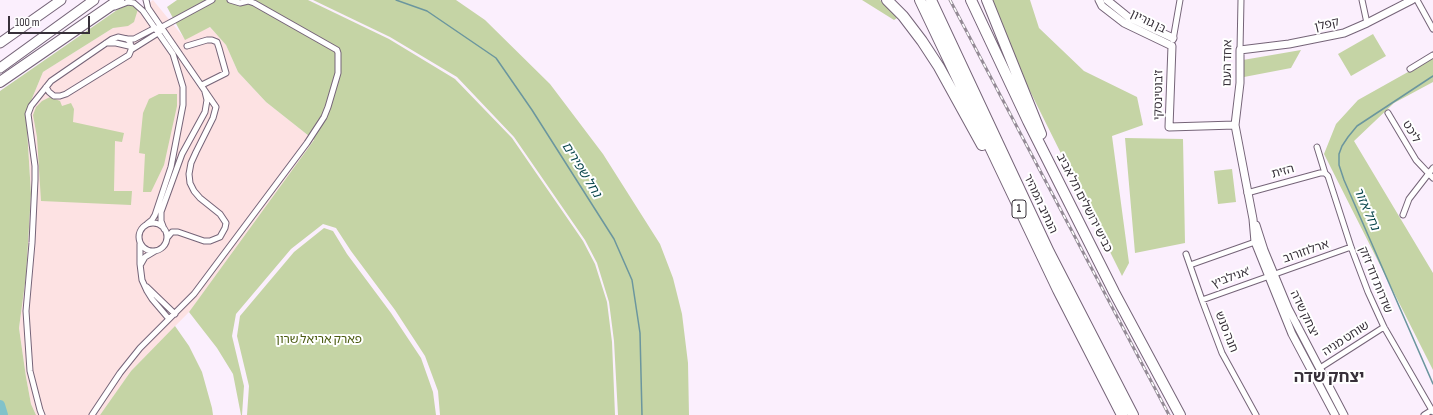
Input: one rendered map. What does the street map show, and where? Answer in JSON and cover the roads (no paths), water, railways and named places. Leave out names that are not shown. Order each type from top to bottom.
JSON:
[{"type":"highway","points":[[0,43],[61,0]]},
{"type":"highway","points":[[1,68],[94,0]]},
{"type":"highway","points":[[0,82],[119,0]]},
{"type":"highway","points":[[887,0],[903,16],[939,67],[1033,239]]},
{"type":"highway","name":"1","points":[[920,0],[1033,239],[1122,415]]},
{"type":"highway","name":"הנתיב המהיר","points":[[931,0],[1049,252],[1132,415]]},
{"type":"highway","name":"כביש ירושלים תל אביב","points":[[971,0],[1028,121],[1114,292],[1180,415]]},
{"type":"highway","points":[[986,0],[1069,200]]},
{"type":"street","points":[[146,0],[148,8],[216,107],[215,113],[191,163],[189,174],[190,183],[200,198],[220,214],[226,223],[220,237],[210,241],[204,241],[178,232],[172,232],[166,238]]},
{"type":"street","points":[[42,415],[30,371],[26,311],[32,243],[35,180],[28,114],[46,87],[56,77],[106,43],[118,37],[134,39],[155,28],[162,27],[212,0]]},
{"type":"street","points":[[92,415],[120,373],[140,348],[194,294],[317,129],[328,107],[338,73],[338,53],[333,47],[254,3],[230,0]]},
{"type":"street","name":"בן גוריון","points":[[1099,0],[1102,6],[1124,24],[1172,46]]},
{"type":"street","name":"בן גוריון","points":[[1107,0],[1128,17],[1173,38]]},
{"type":"street","name":"ז'בוטינסקי","points":[[1180,0],[1172,46],[1169,127],[1235,126]]},
{"type":"street","name":"אחד העם","points":[[1235,126],[1240,83],[1240,0]]},
{"type":"street","points":[[1362,0],[1367,23]]},
{"type":"street","name":"קפלן","points":[[1240,50],[1304,42],[1344,33],[1412,0]]},
{"type":"street","points":[[1417,0],[1433,29]]},
{"type":"street","points":[[93,18],[128,2],[139,7],[173,54],[180,74],[184,97],[178,136],[171,167],[152,220],[144,226],[140,233],[140,273],[142,280],[152,299],[169,319]]},
{"type":"street","points":[[106,43],[116,43],[131,49],[137,48],[158,33],[162,27]]},
{"type":"street","points":[[46,87],[48,92],[54,96],[66,94],[129,55],[131,49],[130,42],[127,39]]},
{"type":"street","points":[[187,46],[207,40],[217,42],[226,73],[203,86]]},
{"type":"street","points":[[1410,69],[1433,55]]},
{"type":"street","points":[[140,273],[142,261],[149,253],[164,245],[166,238],[161,221],[161,212],[185,146],[205,112],[207,100],[203,86]]},
{"type":"street","name":"ליכט","points":[[1388,113],[1416,160],[1431,176]]},
{"type":"street","name":"יצחק שדה","points":[[1235,126],[1253,219],[1255,242],[1344,415]]},
{"type":"street","name":"שדרות דוד ז'זק","points":[[1317,147],[1368,292],[1384,327],[1432,411]]},
{"type":"street","points":[[1403,215],[1409,199],[1431,176],[1433,168]]},
{"type":"street","name":"הזית","points":[[1247,192],[1325,173]]},
{"type":"street","name":"יצחק שדה","points":[[1253,219],[1259,231],[1271,275],[1292,334],[1335,415]]},
{"type":"street","points":[[147,224],[156,224],[164,229]]},
{"type":"street","points":[[1190,265],[1255,242]]},
{"type":"street","points":[[140,243],[146,249],[157,250]]},
{"type":"street","name":"ארלוזורוב","points":[[1271,275],[1351,247]]},
{"type":"street","name":"חנה סנש","points":[[1186,254],[1222,353],[1256,415]]},
{"type":"street","name":"אנילביץ'","points":[[1202,300],[1271,275]]},
{"type":"street","points":[[142,280],[175,314]]},
{"type":"street","name":"שוחט מניה","points":[[1320,368],[1384,327]]},
{"type":"street","points":[[1424,415],[1432,411]]},
{"type":"waterway","name":"נחל שפירים","points":[[396,0],[427,11],[496,58],[532,110],[614,239],[632,280],[640,333],[642,415]]},
{"type":"waterway","name":"נחל אזור","points":[[1433,76],[1357,126],[1342,146],[1339,154],[1339,165],[1344,180],[1433,384]]},
{"type":"waterway","points":[[0,405],[3,415]]},
{"type":"railway","points":[[950,0],[1169,415]]},
{"type":"district","name":"יצחק שדה","points":[[1329,378]]},
{"type":"park label","name":"פארק אריאל שרון","points":[[319,340]]}]
